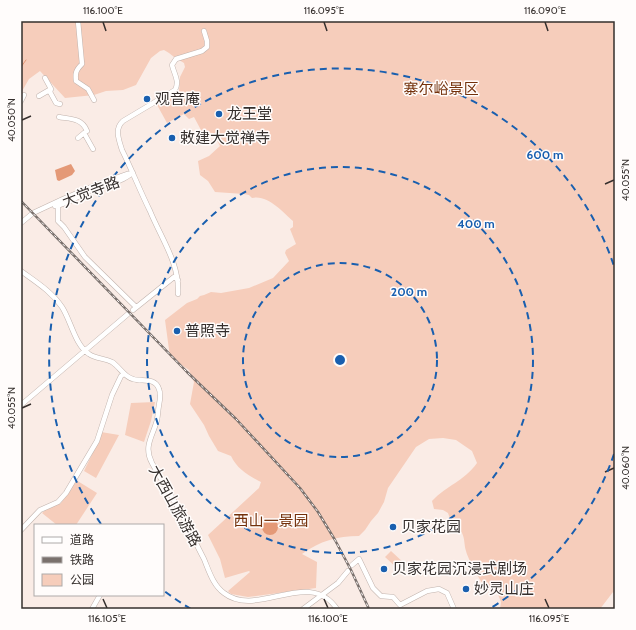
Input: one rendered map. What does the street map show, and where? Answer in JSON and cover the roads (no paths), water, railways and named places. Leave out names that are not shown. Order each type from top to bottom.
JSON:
[{"type":"street","points":[[78,21],[82,64],[77,69],[75,75],[76,81],[88,89],[94,100]]},
{"type":"street","points":[[178,294],[178,280],[174,265],[118,139],[117,131],[123,121],[175,90],[178,85],[172,65],[176,59],[202,51],[207,47],[204,31]]},
{"type":"street","points":[[45,78],[56,103],[60,104]]},
{"type":"street","points":[[39,96],[51,89]]},
{"type":"street","points":[[21,102],[24,95]]},
{"type":"street","points":[[59,118],[77,120],[85,125],[87,131],[78,138]]},
{"type":"street","points":[[84,133],[93,149]]},
{"type":"street","name":"大觉寺路","points":[[21,223],[33,213],[96,185],[125,174],[133,173]]},
{"type":"street","name":"大觉寺路","points":[[47,207],[58,205],[126,178],[133,173]]},
{"type":"street","points":[[58,205],[58,221],[64,227],[85,257],[134,308],[174,277],[178,280]]},
{"type":"street","points":[[21,271],[40,284],[59,304],[69,321],[79,344],[85,351]]},
{"type":"street","points":[[21,406],[128,314]]},
{"type":"street","name":"大西山旅游路","points":[[85,351],[93,357],[112,362],[124,374],[132,379],[152,382],[157,385],[160,390],[157,420],[149,442],[149,456],[181,513],[211,575],[219,588],[230,597],[244,601],[305,592],[322,596]]},
{"type":"street","points":[[21,530],[40,510],[58,502],[66,493],[97,441],[112,395],[121,376],[124,374]]},
{"type":"street","points":[[352,565],[359,559],[376,592],[384,597],[393,597],[400,605],[427,591],[439,588],[447,593],[454,609]]},
{"type":"street","points":[[303,609],[340,581],[348,571]]},
{"type":"street","points":[[92,609],[99,596]]},
{"type":"street","points":[[322,596],[337,609]]},
{"type":"waterway","points":[[21,67],[26,60]]},
{"type":"railway","points":[[21,201],[187,372],[236,419],[300,488],[318,512],[335,540],[369,609]]},
{"type":"place","name":"观音庵","points":[[147,99]]},
{"type":"place","name":"龙王堂","points":[[219,114]]},
{"type":"place","name":"敕建大觉禅寺","points":[[172,138]]},
{"type":"place","name":"普照寺","points":[[177,331]]},
{"type":"place","name":"贝家花园","points":[[393,527]]},
{"type":"place","name":"贝家花园沉浸式剧场","points":[[384,569]]},
{"type":"place","name":"妙灵山庄","points":[[466,589]]},
{"type":"park label","name":"寨尔峪景区","points":[[441,89]]},
{"type":"park label","name":"西山一景园","points":[[271,521]]}]
